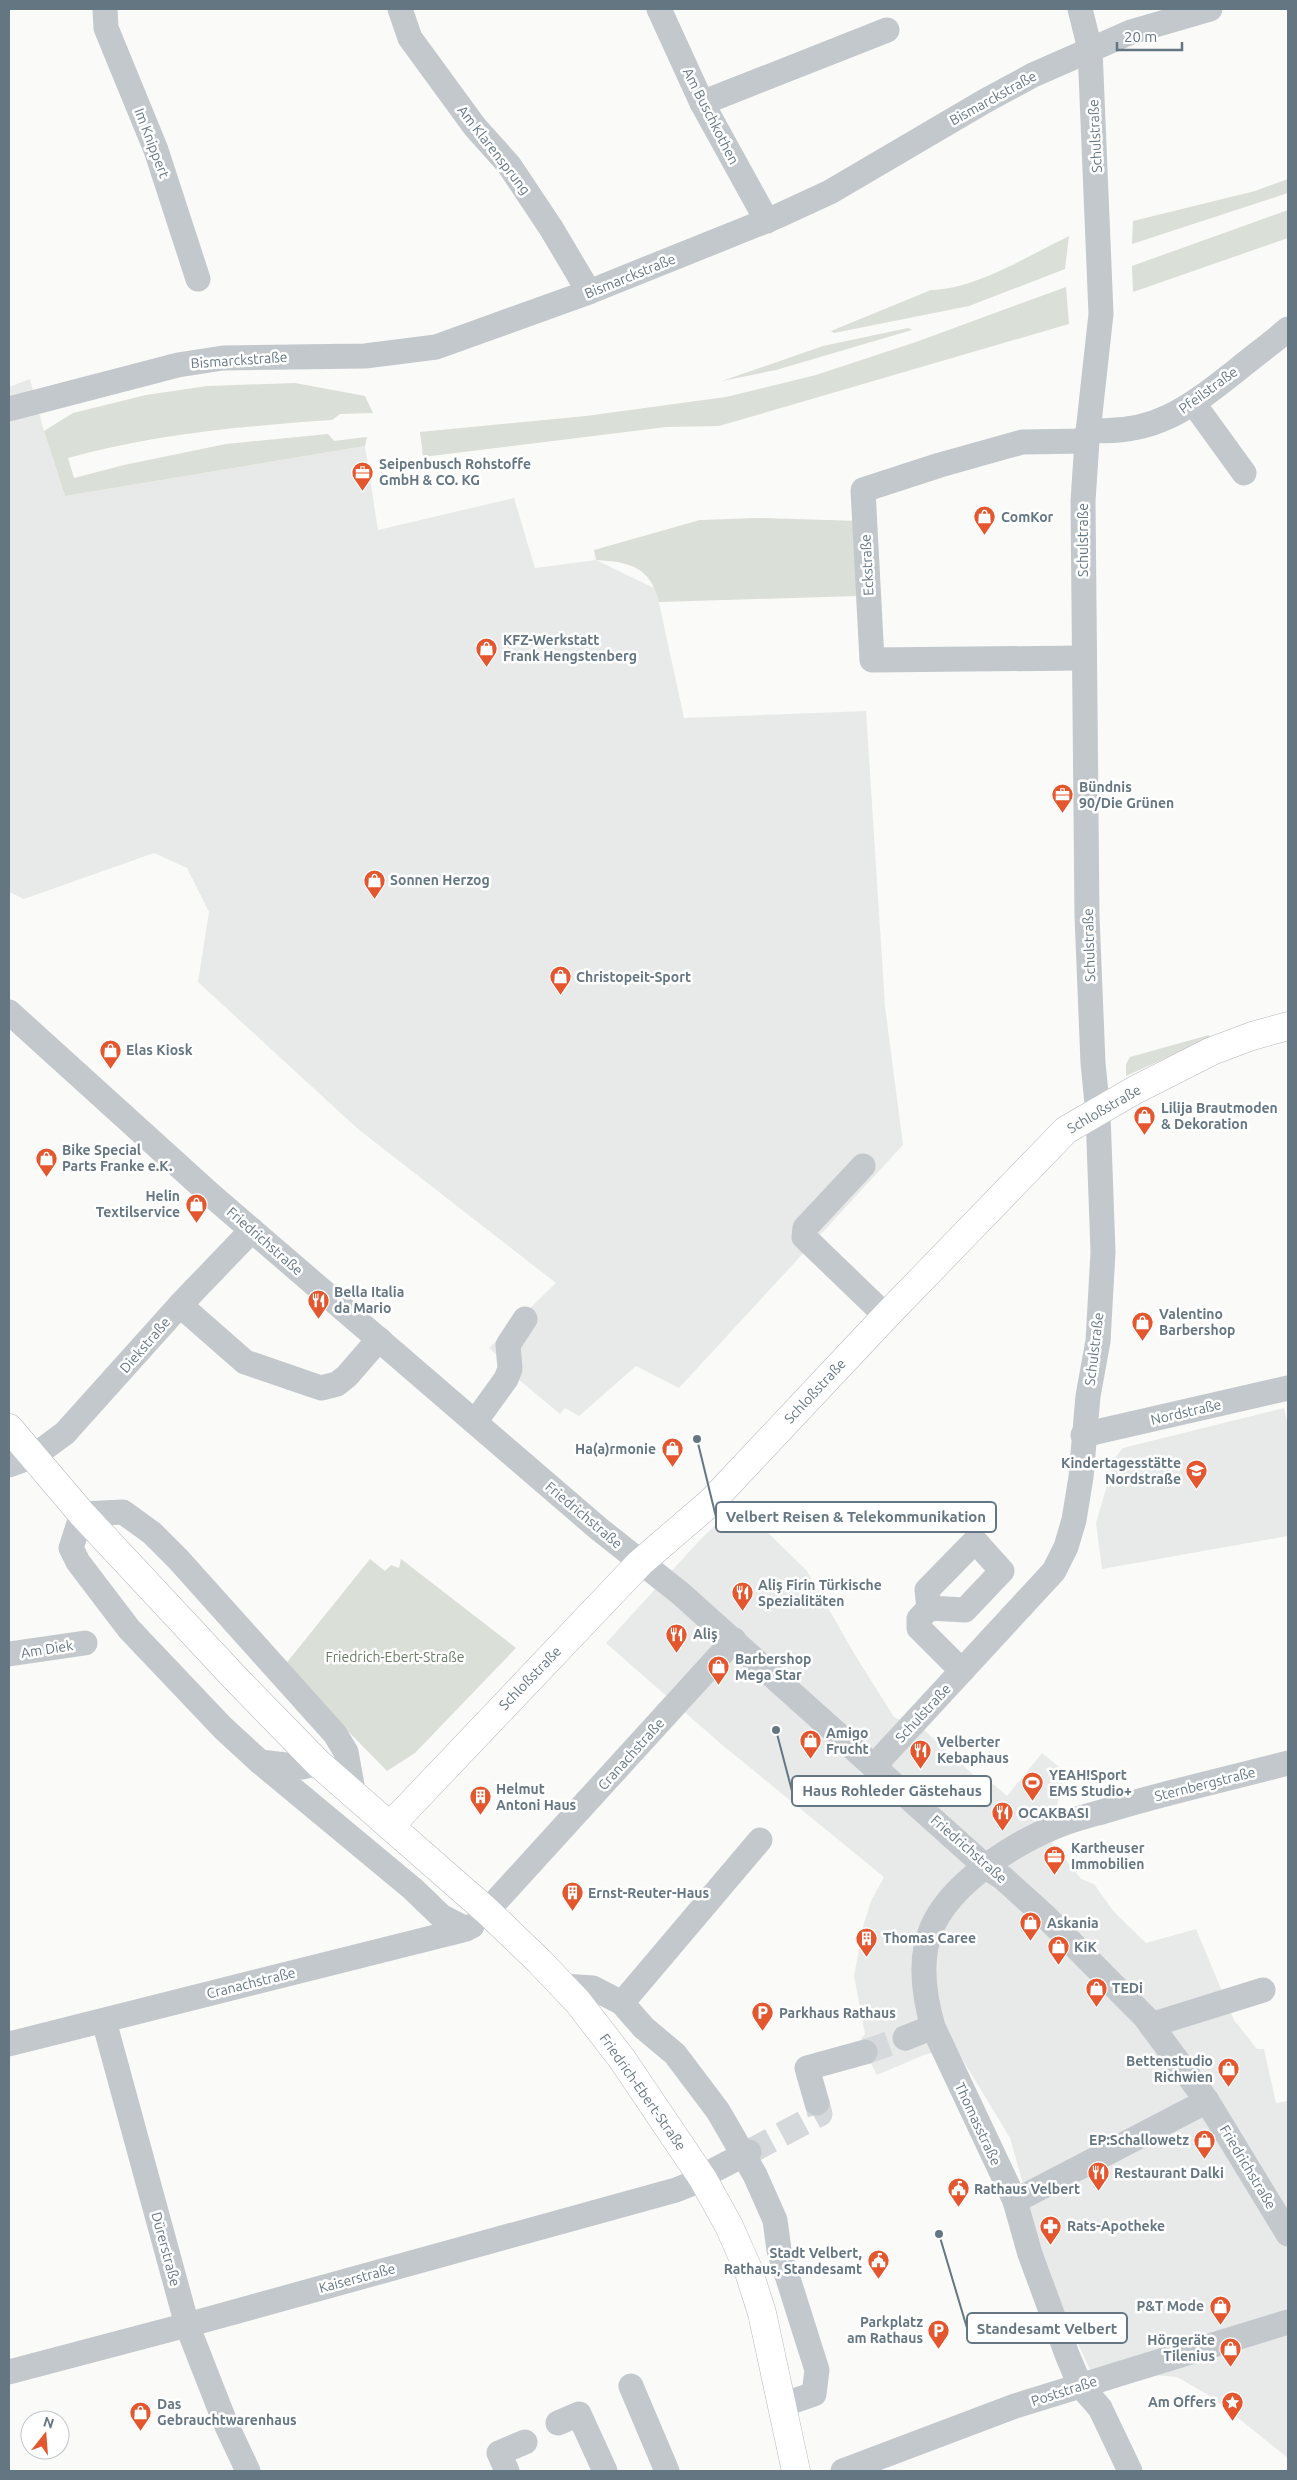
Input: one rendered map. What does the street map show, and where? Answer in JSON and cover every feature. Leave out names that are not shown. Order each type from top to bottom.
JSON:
[{"type":"main road","name":"Schloßstraße","points":[[390,1826],[640,1563],[712,1501],[886,1316],[1066,1130],[1098,1114],[1136,1090],[1212,1051],[1252,1036],[1288,1026]]},
{"type":"main road","name":"Friedrich-Ebert-Straße","points":[[9,1428],[82,1514],[192,1633],[318,1763],[490,1914],[578,2002],[622,2059],[702,2178],[729,2226],[748,2269],[762,2314],[796,2471]]},
{"type":"street","name":"Im Knippert","points":[[105,9],[106,28],[156,150],[198,279]]},
{"type":"street","name":"Am Klarensprung","points":[[400,9],[410,38],[475,127],[510,165],[551,228],[589,292]]},
{"type":"street","name":"Am Buschkothen","points":[[659,9],[702,102],[766,221]]},
{"type":"street","name":"Schulstraße","points":[[874,1766],[1054,1571],[1066,1547],[1074,1520],[1082,1477],[1083,1436],[1098,1342],[1103,1252],[1098,1114],[1092,1063],[1087,916],[1083,658],[1083,501],[1101,314],[1099,227],[1090,49],[1080,9]]},
{"type":"street","name":"Bismarckstraße","points":[[9,408],[178,365],[223,358],[365,356],[436,347],[589,292],[766,221],[830,192],[1021,81],[1131,32],[1210,9]]},
{"type":"street","points":[[702,102],[887,30]]},
{"type":"street","name":"Pfeilstraße","points":[[1088,435],[1113,432],[1165,420],[1194,404],[1288,328]]},
{"type":"street","points":[[1194,404],[1244,473]]},
{"type":"street","name":"Eckstraße","points":[[1083,658],[872,660],[863,490],[940,465],[1022,442],[1088,435]]},
{"type":"street","name":"Friedrichstraße","points":[[13,1024],[640,1563],[673,1588],[734,1640],[986,1867],[1003,1878],[1046,1917],[1111,1980],[1151,2025],[1207,2101],[1288,2234]]},
{"type":"street","points":[[862,1166],[805,1228],[804,1237],[886,1316]]},
{"type":"street","name":"Diekstraße","points":[[9,1465],[34,1456],[72,1427],[180,1305],[252,1230]]},
{"type":"street","points":[[180,1305],[246,1362],[321,1388],[337,1384],[342,1380],[379,1339]]},
{"type":"street","points":[[475,1422],[506,1379],[510,1369],[508,1345],[525,1319]]},
{"type":"street","name":"Nordstraße","points":[[1083,1436],[1288,1388]]},
{"type":"street","points":[[354,1796],[346,1752],[335,1734],[178,1559],[152,1533],[123,1512],[82,1514],[71,1548],[78,1562],[130,1629],[223,1728],[260,1762],[413,1888],[441,1916],[466,1929]]},
{"type":"street","points":[[924,1613],[919,1628],[968,1665]]},
{"type":"street","name":"Cranachstraße","points":[[9,2044],[466,1929],[490,1914],[734,1640]]},
{"type":"street","name":"Am Diek","points":[[9,1654],[85,1643]]},
{"type":"street","points":[[260,1762],[303,1767],[318,1763]]},
{"type":"street","name":"Sternbergstraße","points":[[986,1867],[1058,1825],[1151,1798],[1288,1764]]},
{"type":"street","points":[[622,2003],[760,1840]]},
{"type":"street","name":"Thomasstraße","points":[[986,1867],[955,1892],[938,1915],[931,1931],[924,1963],[927,2008],[933,2027],[1015,2201],[1039,2279],[1063,2346],[1080,2385],[1100,2408],[1130,2471]]},
{"type":"street","points":[[563,1986],[593,1988],[622,2003],[644,2028],[675,2054],[718,2111],[746,2153],[775,2220],[779,2250],[817,2370],[814,2394],[782,2405]]},
{"type":"street","points":[[1151,2025],[1262,1990]]},
{"type":"street","name":"Dürerstraße","points":[[104,2021],[187,2325],[225,2422],[248,2471]]},
{"type":"street","points":[[905,2038],[933,2027]]},
{"type":"street","points":[[817,2103],[807,2068],[866,2052]]},
{"type":"street","points":[[1015,2201],[1207,2101]]},
{"type":"street","name":"Kaiserstraße","points":[[9,2372],[187,2325],[676,2190],[702,2178],[746,2153]]},
{"type":"street","name":"Poststraße","points":[[843,2471],[1015,2406],[1288,2322]]},
{"type":"street","points":[[631,2386],[667,2471]]},
{"type":"street","points":[[558,2423],[579,2414],[605,2471]]},
{"type":"street","points":[[507,2471],[499,2453],[525,2442]]},
{"type":"shaded area","points":[[30,379],[65,496],[365,446],[378,530],[514,498],[535,568],[596,560],[656,589],[684,718],[866,711],[885,1006],[903,1145],[679,1388],[636,1366],[579,1416],[565,1408],[560,1414],[517,1378],[489,1348],[556,1283],[358,1129],[198,982],[209,912],[187,868],[154,853],[24,899],[9,892],[9,387]]},
{"type":"shaded area","name":"Kindertagesstätte Nordstraße","points":[[1284,1408],[1288,1425],[1288,1536],[1102,1569],[1096,1523],[1115,1458],[1123,1448]]},
{"type":"shaded area","points":[[738,1503],[807,1571],[855,1655],[894,1717],[925,1731],[988,1788],[993,1784],[1007,1796],[1042,1753],[1065,1772],[1049,1839],[1081,1879],[1094,1884],[1114,1912],[1146,1943],[1196,1929],[1234,2020],[1257,2049],[1264,2049],[1276,2103],[1288,2101],[1288,2458],[1212,2397],[1177,2377],[1090,2370],[1051,2284],[1010,2138],[955,2047],[924,2055],[877,2075],[865,2052],[861,2038],[865,2034],[854,1976],[864,1923],[871,1901],[884,1877],[721,1744],[606,1643],[698,1542]]},
{"type":"green space","points":[[1288,179],[1288,193],[1132,244],[1133,221],[1255,191]]},
{"type":"green space","points":[[1288,210],[1288,238],[1133,292],[1132,266]]},
{"type":"green space","points":[[1069,236],[1065,269],[969,306],[834,333],[831,331],[931,290],[966,284],[984,278]]},
{"type":"green space","points":[[1066,287],[1069,324],[719,426],[666,427],[423,457],[420,432],[586,416],[726,397],[816,375],[916,342]]},
{"type":"green space","points":[[908,328],[912,330],[776,370],[722,381],[823,346]]},
{"type":"green space","points":[[295,383],[365,396],[373,413],[340,414],[332,420],[199,432],[100,450],[68,458],[74,478],[124,465],[226,444],[328,434],[334,441],[367,437],[365,446],[65,496],[44,431],[73,413],[146,395],[207,386]]},
{"type":"green space","points":[[758,518],[859,521],[857,596],[659,602],[655,590],[644,573],[618,562],[596,560],[594,550],[700,520]]},
{"type":"green space","points":[[1209,1035],[1210,1038],[1126,1076],[1126,1064],[1130,1057]]},
{"type":"green space","name":"Friedrich-Ebert-Straße","points":[[370,1559],[385,1571],[391,1565],[399,1568],[401,1559],[516,1648],[415,1753],[387,1771],[284,1666]]},
{"type":"tunnel","points":[[865,2052],[905,2038]]},
{"type":"tunnel","points":[[749,2152],[820,2114],[817,2103]]},
{"type":"place","name":"Seipenbusch Rohstoffe GmbH & CO. KG","points":[[363,491]]},
{"type":"place","name":"ComKor","points":[[985,536]]},
{"type":"place","name":"KFZ-Werkstatt Frank Hengstenberg","points":[[487,667]]},
{"type":"place","name":"Bündnis 90/Die Grünen","points":[[1063,814]]},
{"type":"place","name":"Sonnen Herzog","points":[[374,899]]},
{"type":"place","name":"Christopeit-Sport","points":[[560,996]]},
{"type":"place","name":"Elas Kiosk","points":[[110,1069]]},
{"type":"place","name":"Lilija Brautmoden & Dekoration","points":[[1145,1135]]},
{"type":"place","name":"Bike Special Parts Franke e.K.","points":[[46,1177]]},
{"type":"place","name":"Helin Textilservice","points":[[196,1223]]},
{"type":"place","name":"Bella Italia da Mario","points":[[318,1319]]},
{"type":"place","name":"Valentino Barbershop","points":[[1143,1341]]},
{"type":"place","name":"Velbert Reisen & Telekommunikation","points":[[697,1439]]},
{"type":"place","name":"Ha(a)rmonie","points":[[672,1468]]},
{"type":"place","name":"Kindertagesstätte Nordstraße","points":[[1197,1490]]},
{"type":"place","name":"Aliş Firin Türkische Spezialitäten","points":[[742,1612]]},
{"type":"place","name":"Aliş","points":[[677,1653]]},
{"type":"place","name":"Barbershop Mega Star","points":[[719,1686]]},
{"type":"place","name":"Haus Rohleder Gästehaus","points":[[776,1730]]},
{"type":"place","name":"Amigo Frucht","points":[[810,1760]]},
{"type":"place","name":"Velberter Kebaphaus","points":[[921,1769]]},
{"type":"place","name":"YEAH!Sport EMS Studio+","points":[[1033,1802]]},
{"type":"place","name":"Helmut Antoni Haus","points":[[480,1816]]},
{"type":"place","name":"OCAKBASI","points":[[1002,1832]]},
{"type":"place","name":"Kartheuser Immobilien","points":[[1055,1875]]},
{"type":"place","name":"Ernst-Reuter-Haus","points":[[572,1912]]},
{"type":"place","name":"Askania","points":[[1031,1942]]},
{"type":"place","name":"Thomas Caree","points":[[867,1957]]},
{"type":"place","name":"KiK","points":[[1058,1966]]},
{"type":"place","name":"TEDi","points":[[1096,2007]]},
{"type":"place","name":"Parkhaus Rathaus","points":[[763,2032]]},
{"type":"place","name":"Bettenstudio Richwien","points":[[1229,2088]]},
{"type":"place","name":"EP:Schallowetz","points":[[1205,2159]]},
{"type":"place","name":"Restaurant Dalki","points":[[1098,2192]]},
{"type":"place","name":"Rathaus Velbert","points":[[958,2208]]},
{"type":"place","name":"Standesamt Velbert","points":[[939,2234]]},
{"type":"place","name":"Rats-Apotheke","points":[[1051,2245]]},
{"type":"place","name":"Stadt Velbert, Rathaus, Standesamt","points":[[878,2280]]},
{"type":"place","name":"P&T Mode","points":[[1220,2325]]},
{"type":"place","name":"Parkplatz am Rathaus","points":[[939,2349]]},
{"type":"place","name":"Hörgeräte Tilenius","points":[[1231,2367]]},
{"type":"place","name":"Am Offers","points":[[1232,2421]]},
{"type":"place","name":"Das Gebrauchtwarenhaus","points":[[141,2431]]}]
